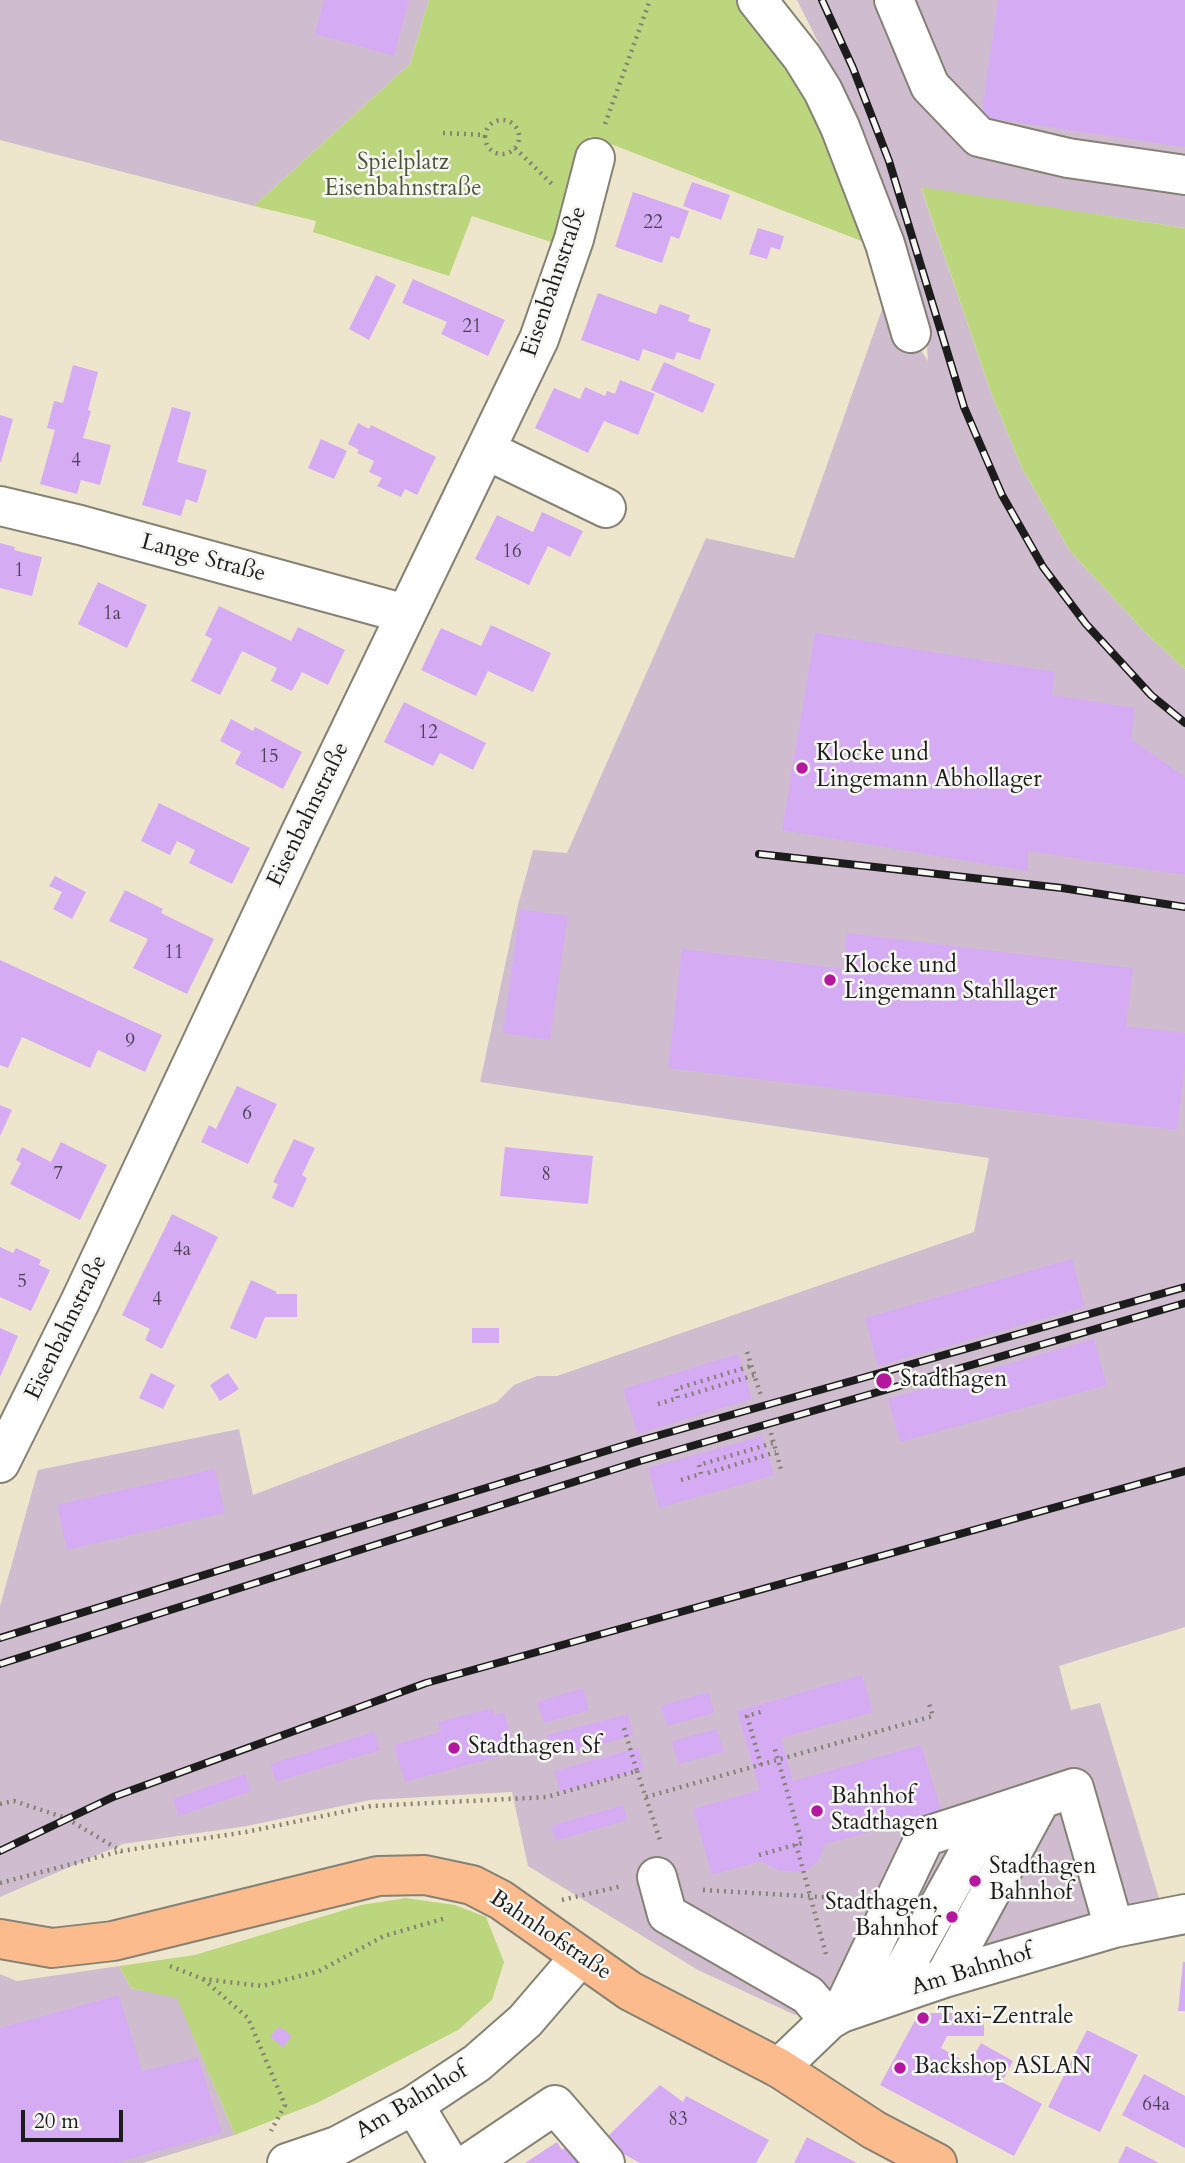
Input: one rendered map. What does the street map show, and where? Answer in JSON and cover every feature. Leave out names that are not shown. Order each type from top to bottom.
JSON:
[{"type":"main road","name":"Bahnhofstraße","points":[[0,1939],[52,1948],[113,1941],[379,1876],[425,1875],[472,1885],[501,1900],[630,1991],[779,2068],[874,2130],[937,2163]]},
{"type":"street","points":[[757,0],[802,57],[823,91],[840,127],[885,244],[911,333]]},
{"type":"street","points":[[894,0],[929,86],[979,137],[1068,158],[1185,175]]},
{"type":"street","name":"Eisenbahnstraße","points":[[0,1463],[80,1302],[552,307],[574,239],[595,158]]},
{"type":"street","points":[[486,450],[606,508]]},
{"type":"street","name":"Lange Straße","points":[[0,506],[80,525],[406,614]]},
{"type":"street","points":[[664,1875],[667,1914],[808,1995],[835,2017],[924,1839],[1074,1788],[1114,1928]]},
{"type":"street","points":[[944,1978],[1041,1799]]},
{"type":"street","points":[[889,1996],[989,1816]]},
{"type":"street","name":"Am Bahnhof","points":[[779,2068],[835,2017],[889,1996],[1114,1928],[1185,1914]]},
{"type":"street","name":"Am Bahnhof","points":[[277,2151],[337,2146],[415,2105],[477,2063],[525,2021],[580,1957]]},
{"type":"street","points":[[415,2105],[449,2163]]},
{"type":"street","points":[[469,2163],[555,2105],[605,2163]]},
{"type":"path","points":[[595,158],[607,114],[650,0]]},
{"type":"path","points":[[504,120],[513,124],[518,131],[519,140],[515,148],[508,153],[499,154],[491,150],[485,144],[488,126],[495,121],[504,120]]},
{"type":"path","points":[[443,134],[485,135]]},
{"type":"path","points":[[515,148],[554,186],[584,203]]},
{"type":"path","points":[[747,1352],[761,1396]]},
{"type":"path","points":[[658,1404],[678,1398],[676,1389],[751,1366]]},
{"type":"path","points":[[685,1396],[755,1375]]},
{"type":"path","points":[[771,1433],[782,1473]]},
{"type":"path","points":[[681,1480],[701,1474],[699,1465],[773,1443]]},
{"type":"path","points":[[708,1473],[776,1452]]},
{"type":"path","points":[[646,1797],[933,1716],[928,1700]]},
{"type":"path","points":[[761,1765],[747,1716],[764,1711]]},
{"type":"path","points":[[623,1725],[646,1797],[664,1875],[677,1893],[693,1890],[894,1902]]},
{"type":"path","points":[[759,1854],[802,1843],[774,1746]]},
{"type":"path","points":[[0,1883],[121,1851],[246,1832],[371,1806],[547,1797],[637,1770]]},
{"type":"path","points":[[0,1804],[14,1801],[66,1818],[121,1851]]},
{"type":"path","points":[[796,1844],[835,2017]]},
{"type":"path","points":[[551,1894],[561,1900],[664,1875]]},
{"type":"path","points":[[159,1968],[172,1966],[204,1979],[262,1986],[319,1971],[384,1936],[447,1918]]},
{"type":"path","points":[[204,1979],[248,2018],[285,2105],[277,2151]]},
{"type":"shaded area","points":[[0,0],[429,0],[410,64],[254,206],[0,140]]},
{"type":"shaded area","points":[[797,0],[1185,0],[1185,228],[921,188],[992,395],[1022,468],[1070,551],[1147,634],[1185,669],[1185,1627],[1059,1666],[1071,1710],[1100,1703],[1162,1908],[826,2001],[795,2015],[698,1970],[528,1866],[512,1792],[370,1800],[247,1826],[123,1844],[0,1897],[0,1606],[38,1470],[239,1429],[253,1495],[497,1402],[514,1385],[537,1376],[557,1376],[974,1232],[989,1158],[480,1082],[518,905],[533,850],[567,853],[706,538],[794,558],[886,298],[928,361],[925,317],[834,74]]},
{"type":"shaded area","points":[[119,1966],[131,1988],[177,1997],[235,2135],[142,2163],[0,2163],[0,1974],[17,1981]]},
{"type":"green space","name":"Spielplatz Eisenbahnstraße","points":[[429,0],[741,0],[799,79],[872,245],[590,136],[554,243],[472,216],[449,276],[313,232],[316,221],[254,206],[410,64]]},
{"type":"green space","points":[[921,187],[1185,228],[1185,669],[1147,634],[1070,551],[1022,468],[992,395]]},
{"type":"green space","points":[[406,1898],[455,1905],[486,1917],[504,1962],[492,2000],[458,2030],[317,2103],[235,2135],[177,1998],[131,1988],[119,1966],[195,1955],[361,1905]]},
{"type":"building","points":[[324,0],[409,0],[394,56],[315,34]]},
{"type":"building","points":[[998,0],[1185,0],[1185,147],[981,117]]},
{"type":"building","points":[[692,182],[730,195],[721,220],[683,206]]},
{"type":"building","points":[[633,192],[689,211],[679,239],[671,236],[662,263],[615,247]]},
{"type":"building","points":[[758,228],[784,236],[780,250],[771,247],[767,259],[749,254]]},
{"type":"building","points":[[376,275],[396,285],[369,340],[349,329]]},
{"type":"building","points":[[413,279],[505,320],[488,356],[441,334],[447,322],[402,303]]},
{"type":"building","points":[[598,293],[656,314],[660,304],[690,315],[688,321],[711,329],[700,360],[677,352],[674,360],[643,349],[639,361],[581,340]]},
{"type":"building","points":[[664,362],[715,384],[703,413],[651,390]]},
{"type":"building","points":[[73,365],[98,372],[83,438],[111,445],[100,485],[81,480],[77,494],[40,484],[55,430],[47,428],[54,401],[63,403]]},
{"type":"building","points":[[620,380],[655,394],[638,435],[604,421],[588,453],[535,428],[554,388],[580,399],[585,387],[605,396],[607,391],[615,394]]},
{"type":"building","points":[[172,407],[191,412],[177,462],[207,470],[197,503],[186,499],[181,516],[142,505]]},
{"type":"building","points":[[0,415],[13,419],[1,462],[0,462]]},
{"type":"building","points":[[358,423],[369,429],[371,425],[436,457],[417,495],[405,489],[401,497],[377,486],[382,478],[369,472],[374,461],[357,453],[359,450],[348,444]]},
{"type":"building","points":[[321,439],[347,451],[334,479],[308,468]]},
{"type":"building","points":[[542,512],[583,531],[570,557],[548,546],[529,585],[475,559],[497,515],[533,532]]},
{"type":"building","points":[[0,543],[15,547],[14,550],[42,557],[32,596],[0,588]]},
{"type":"building","points":[[98,582],[147,605],[127,648],[78,624]]},
{"type":"building","points":[[219,606],[291,641],[298,627],[345,650],[328,685],[302,672],[292,691],[271,681],[277,668],[242,651],[220,695],[191,681],[212,639],[205,635]]},
{"type":"building","points":[[491,625],[551,653],[533,692],[488,671],[476,696],[421,670],[441,628],[481,646]]},
{"type":"building","points":[[815,633],[1055,672],[1052,695],[1135,708],[1131,739],[1185,777],[1185,875],[1028,851],[1028,871],[782,830]]},
{"type":"building","points":[[404,702],[486,743],[473,770],[440,753],[433,766],[384,742]]},
{"type":"building","points":[[231,719],[253,731],[255,727],[302,752],[283,789],[235,764],[241,752],[220,741]]},
{"type":"building","points":[[159,803],[250,848],[232,884],[189,863],[195,850],[177,841],[170,855],[141,841]]},
{"type":"building","points":[[55,876],[86,892],[72,919],[53,909],[62,892],[49,886]]},
{"type":"building","points":[[125,890],[163,909],[161,913],[214,939],[187,994],[133,968],[148,939],[109,921]]},
{"type":"building","points":[[520,909],[568,916],[550,1040],[503,1033]]},
{"type":"building","points":[[847,933],[1133,968],[1126,1026],[1185,1033],[1185,1065],[1177,1130],[668,1068],[682,949],[843,969]]},
{"type":"building","points":[[0,960],[162,1035],[145,1072],[98,1050],[90,1068],[22,1037],[8,1068],[0,1065]]},
{"type":"building","points":[[237,1086],[277,1104],[248,1164],[201,1142],[209,1125],[216,1129]]},
{"type":"building","points":[[0,1105],[12,1110],[0,1136]]},
{"type":"building","points":[[294,1139],[315,1148],[302,1175],[307,1178],[293,1208],[272,1198],[278,1184],[273,1182]]},
{"type":"building","points":[[61,1142],[107,1165],[80,1220],[10,1184],[21,1163],[16,1160],[22,1147],[51,1162]]},
{"type":"building","points":[[505,1147],[593,1156],[588,1204],[500,1196]]},
{"type":"building","points":[[172,1214],[218,1237],[162,1349],[145,1340],[150,1329],[122,1315]]},
{"type":"building","points":[[0,1247],[13,1253],[16,1248],[41,1260],[39,1265],[50,1270],[31,1311],[0,1297]]},
{"type":"building","points":[[1072,1259],[1085,1307],[878,1366],[865,1318]]},
{"type":"building","points":[[251,1280],[277,1292],[276,1294],[297,1294],[297,1317],[265,1317],[256,1339],[230,1328]]},
{"type":"building","points":[[0,1328],[18,1336],[0,1377]]},
{"type":"building","points":[[472,1328],[499,1328],[499,1343],[472,1343]]},
{"type":"building","points":[[1094,1339],[1107,1385],[900,1442],[888,1399]]},
{"type":"building","points":[[738,1354],[752,1399],[638,1434],[623,1389]]},
{"type":"building","points":[[151,1373],[175,1385],[163,1409],[139,1398]]},
{"type":"building","points":[[228,1373],[239,1389],[220,1401],[210,1385]]},
{"type":"building","points":[[762,1436],[774,1475],[659,1508],[648,1468]]},
{"type":"building","points":[[215,1469],[225,1513],[67,1550],[57,1505]]},
{"type":"building","name":"Bahnhof Stadthagen","points":[[862,1675],[873,1712],[781,1738],[793,1781],[921,1745],[942,1813],[825,1844],[819,1860],[804,1872],[780,1871],[761,1861],[712,1875],[693,1809],[760,1790],[737,1711]]},
{"type":"building","points":[[583,1688],[589,1710],[544,1723],[537,1702]]},
{"type":"building","points":[[708,1692],[714,1713],[667,1726],[661,1706]]},
{"type":"building","name":"Stadthagen Sf","points":[[492,1708],[494,1715],[504,1712],[515,1752],[405,1782],[394,1745],[441,1732],[438,1722]]},
{"type":"building","points":[[628,1714],[633,1736],[552,1757],[547,1735]]},
{"type":"building","points":[[717,1729],[724,1752],[678,1764],[672,1741]]},
{"type":"building","points":[[374,1732],[380,1750],[276,1782],[270,1764]]},
{"type":"building","points":[[638,1748],[644,1769],[561,1792],[554,1771]]},
{"type":"building","points":[[245,1774],[251,1791],[179,1816],[173,1799]]},
{"type":"building","points":[[623,1805],[627,1820],[556,1841],[551,1826]]},
{"type":"building","points":[[1183,1962],[1185,2011],[1178,2011]]},
{"type":"building","points":[[119,1995],[142,2071],[198,2058],[222,2133],[116,2163],[0,2163],[0,2028]]},
{"type":"building","points":[[919,2013],[984,2013],[984,2036],[947,2036],[941,2048],[969,2064],[981,2043],[1013,2061],[1002,2082],[1042,2104],[1014,2156],[880,2085]]},
{"type":"building","points":[[279,2026],[292,2036],[283,2047],[270,2037]]},
{"type":"building","points":[[1087,2030],[1138,2055],[1100,2132],[1048,2107]]},
{"type":"building","points":[[1144,2074],[1185,2096],[1185,2148],[1122,2115]]},
{"type":"building","points":[[660,2085],[683,2102],[686,2096],[769,2140],[756,2163],[640,2163],[602,2142]]},
{"type":"building","points":[[807,2137],[822,2145],[857,2163],[794,2163]]},
{"type":"building","points":[[557,2142],[562,2150],[569,2145],[581,2163],[525,2163]]},
{"type":"building","points":[[1126,2146],[1159,2163],[1118,2163]]},
{"type":"railway","points":[[822,0],[853,68],[889,161],[964,407],[1002,495],[1043,567],[1086,624],[1151,695],[1185,723]]},
{"type":"railway","points":[[759,854],[1062,888],[1185,907]]},
{"type":"railway","points":[[0,1638],[635,1442],[1185,1287]]},
{"type":"railway","points":[[0,1664],[640,1461],[1185,1303]]},
{"type":"railway","points":[[0,1851],[113,1797],[426,1683],[1185,1471]]},
{"type":"place","name":"Klocke und Lingemann Abhollager","points":[[802,768]]},
{"type":"place","name":"Klocke und Lingemann Stahllager","points":[[830,980]]},
{"type":"place","name":"Stadthagen","points":[[884,1381]]},
{"type":"place","name":"Stadthagen Sf","points":[[454,1748]]},
{"type":"place","name":"Bahnhof Stadthagen","points":[[817,1811]]},
{"type":"place","name":"Stadthagen Bahnhof","points":[[975,1881]]},
{"type":"place","name":"Stadthagen, Bahnhof","points":[[952,1917]]},
{"type":"place","name":"Taxi-Zentrale","points":[[923,2018]]},
{"type":"place","name":"Backshop ASLAN","points":[[900,2068]]}]
